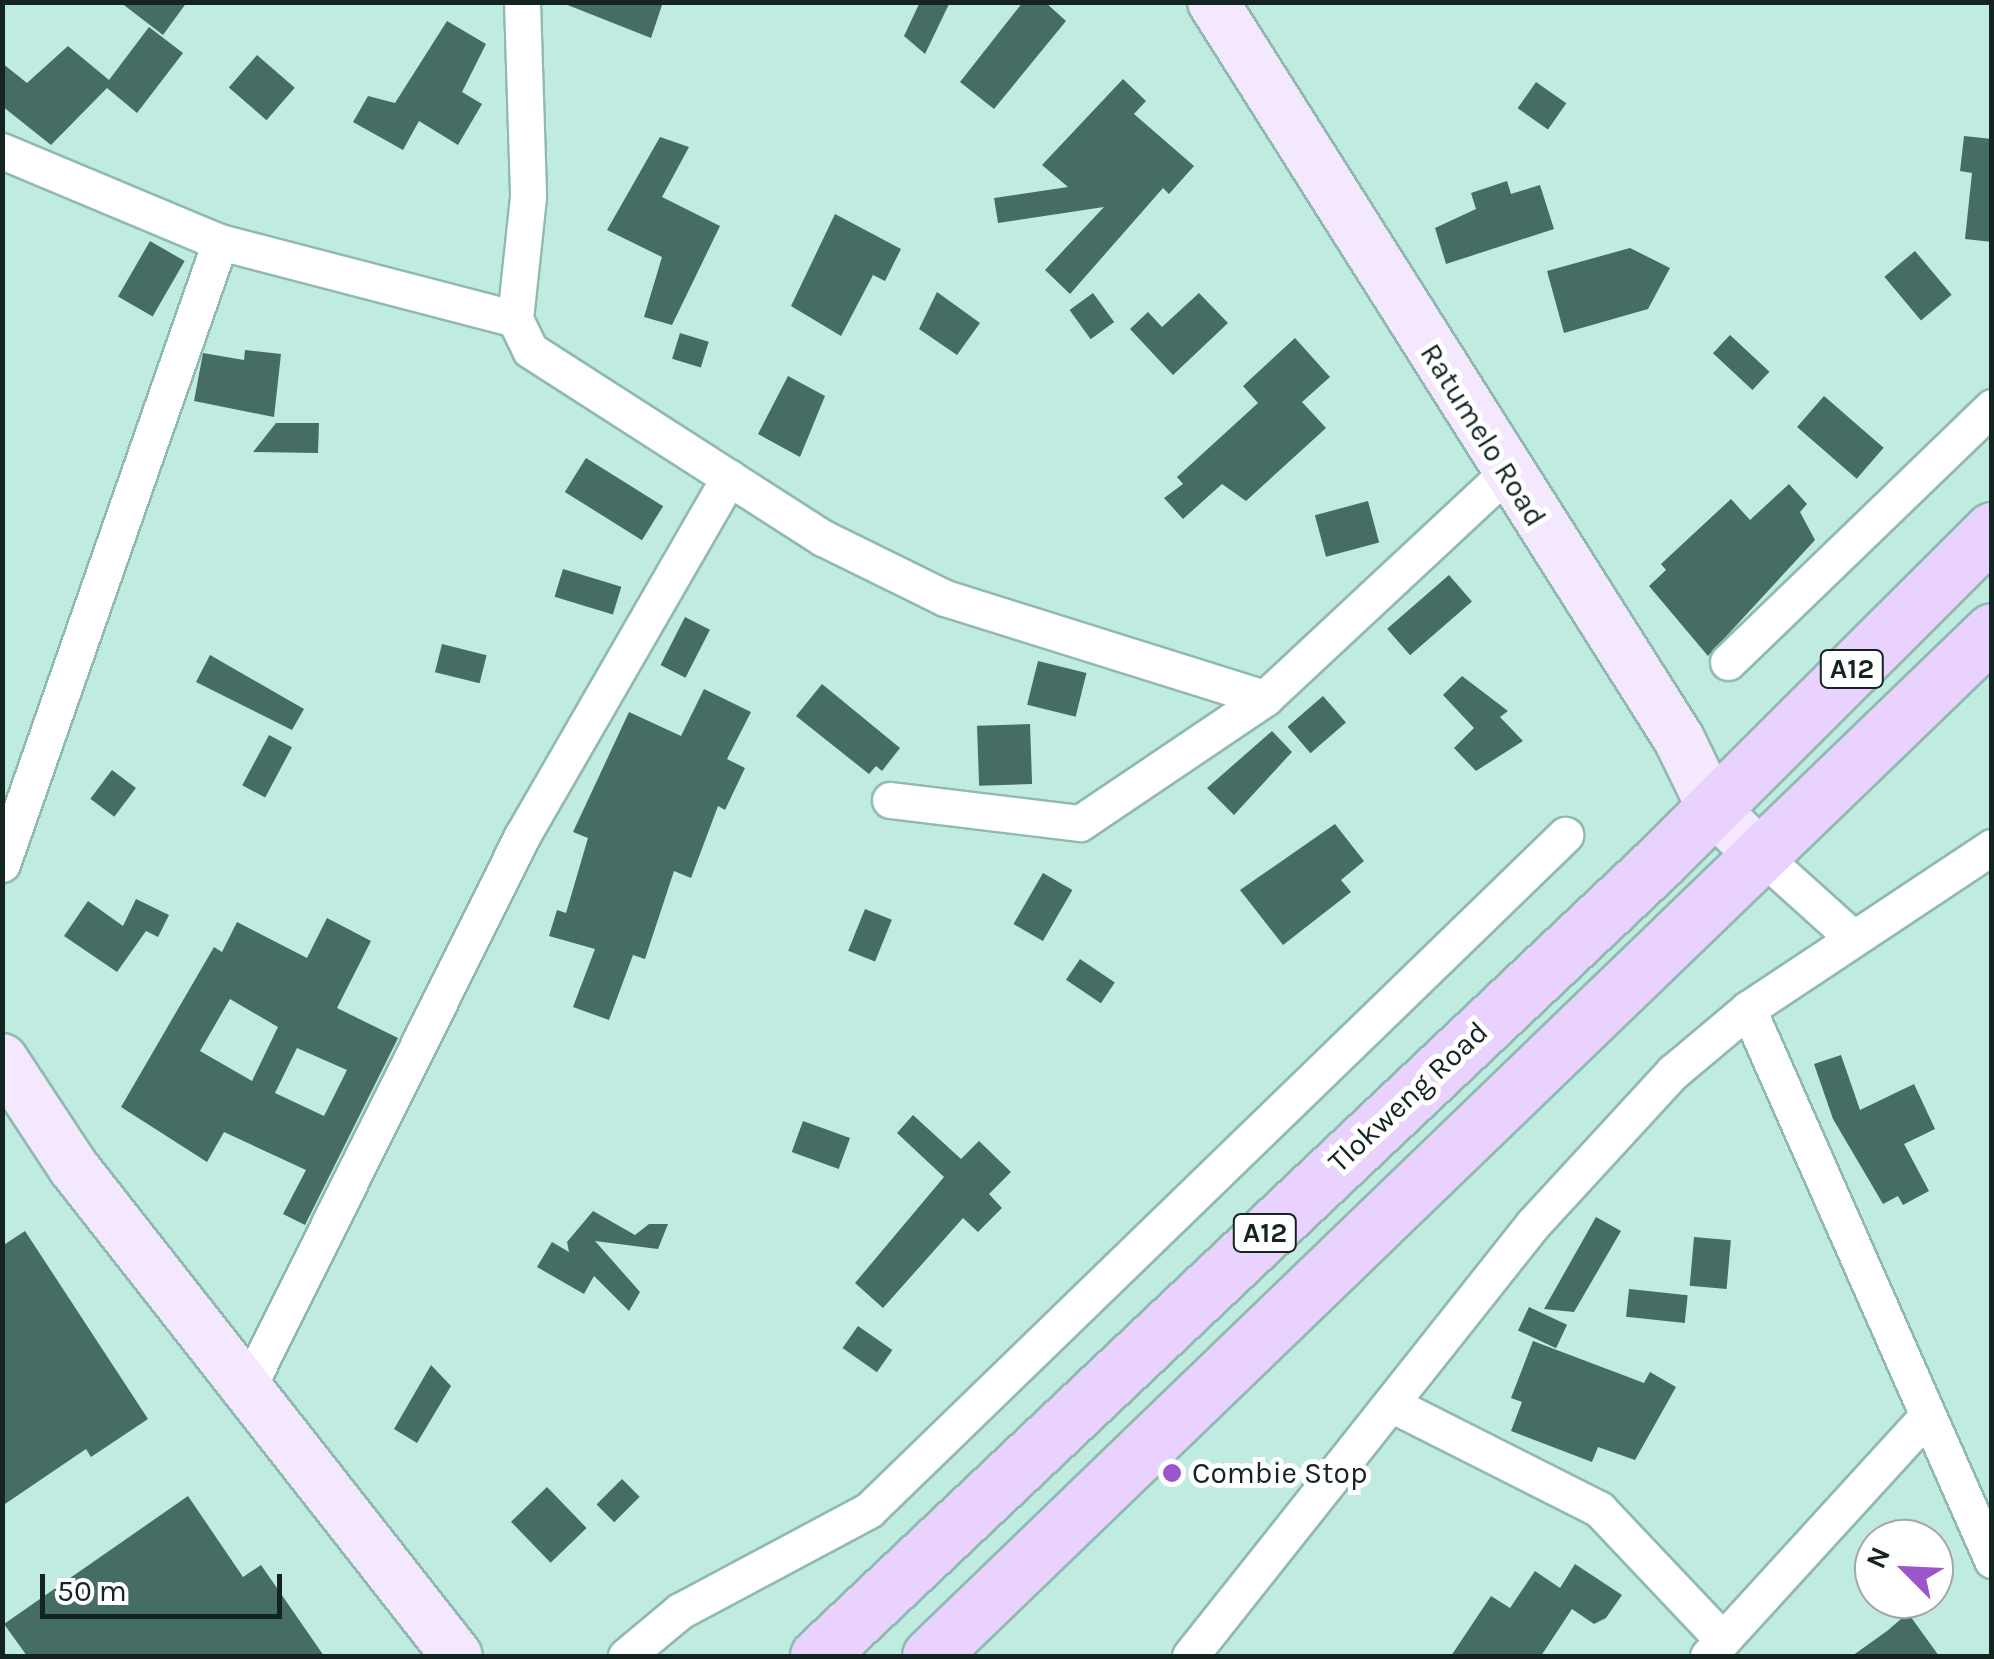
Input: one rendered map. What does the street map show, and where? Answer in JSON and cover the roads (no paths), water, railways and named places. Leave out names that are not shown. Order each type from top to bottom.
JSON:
[{"type":"main road","name":"Tlokweng Road","points":[[818,1656],[1713,809],[1992,530]]},
{"type":"main road","name":"A12","points":[[930,1656],[1763,857],[1992,631]]},
{"type":"street","points":[[522,2],[528,198],[515,319],[530,350],[823,538],[945,598],[1265,698]]},
{"type":"street","name":"Ratumelo Road","points":[[1214,2],[1506,473],[1680,739],[1713,809],[1763,857]]},
{"type":"street","points":[[2,150],[220,242],[515,319]]},
{"type":"street","points":[[2,864],[220,242]]},
{"type":"street","points":[[1728,662],[1992,407]]},
{"type":"street","points":[[890,800],[1080,822],[1265,698],[1506,473]]},
{"type":"street","points":[[248,1385],[522,836],[729,478]]},
{"type":"street","points":[[626,1656],[680,1611],[868,1510],[1565,835]]},
{"type":"street","points":[[1190,1656],[1533,1224],[1673,1072],[1748,1008],[1992,847]]},
{"type":"street","points":[[1763,857],[1852,937]]},
{"type":"street","points":[[1748,1008],[1926,1417],[1978,1494],[1992,1560]]},
{"type":"street","points":[[2,1058],[74,1168],[457,1656]]},
{"type":"street","points":[[1391,1404],[1599,1509],[1715,1648],[1926,1417]]},
{"type":"place","name":"Combie Stop","points":[[1172,1473]]}]
